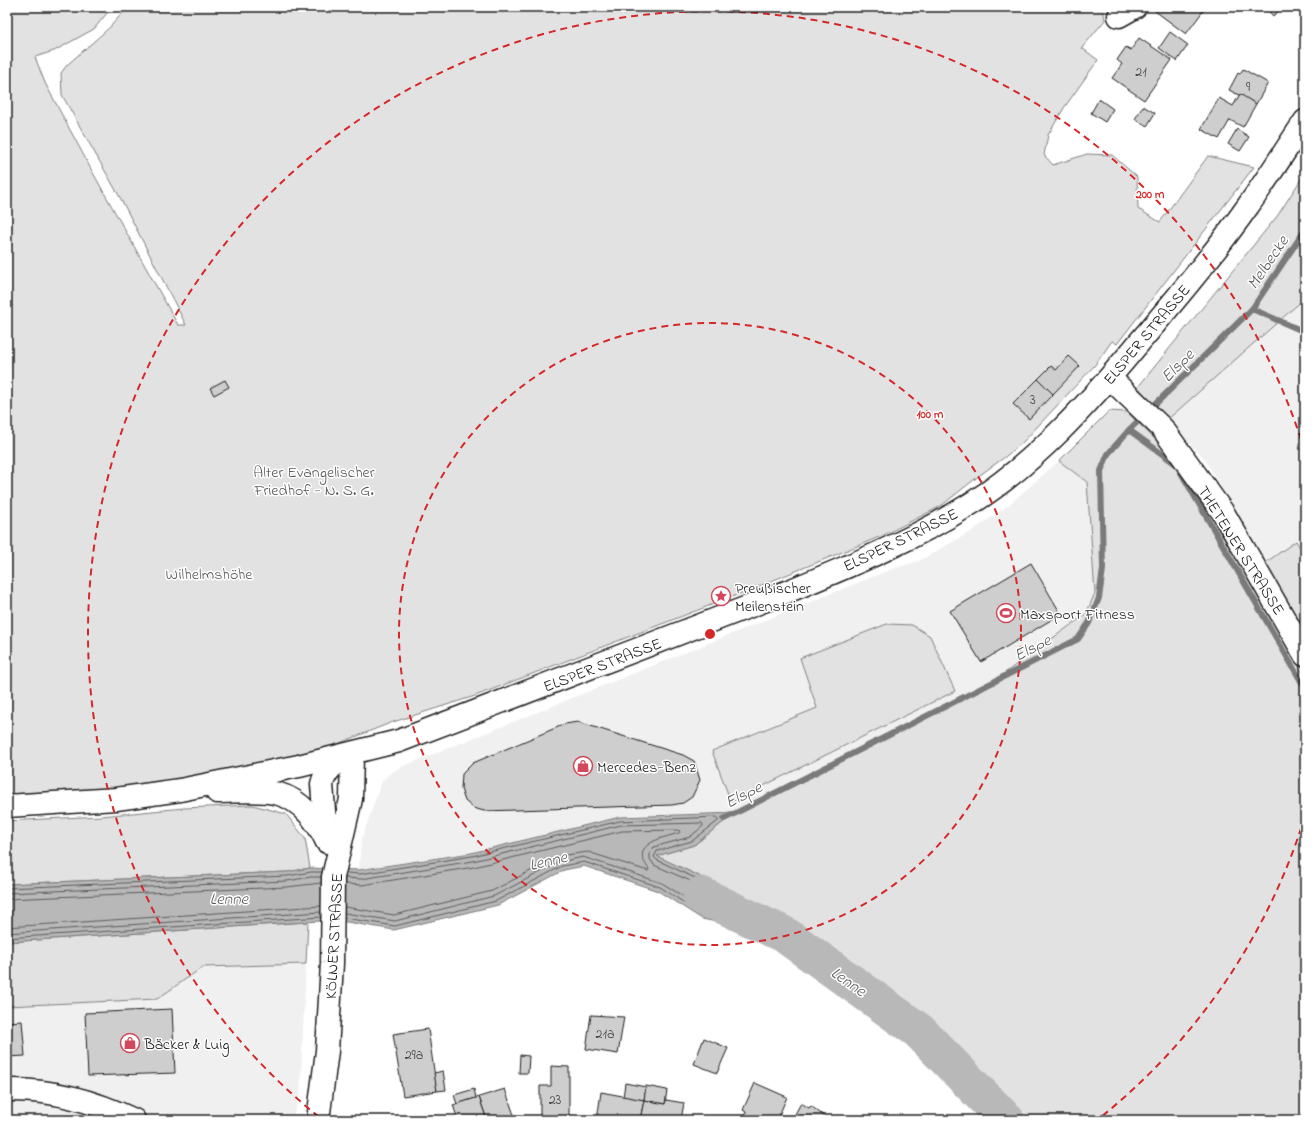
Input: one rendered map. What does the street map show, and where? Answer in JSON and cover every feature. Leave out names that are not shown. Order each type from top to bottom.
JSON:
[{"type":"main road","name":"ELSPER STRASSE","points":[[352,754],[399,741],[792,590],[900,543],[937,524],[974,502],[1040,450],[1110,378],[1180,294],[1248,206],[1305,121]]},
{"type":"main road","name":"THETENER STRASSE","points":[[1110,378],[1163,430],[1224,514],[1305,655]]},
{"type":"main road","points":[[7,806],[116,799],[180,790],[352,754]]},
{"type":"main road","points":[[333,877],[326,842],[322,784],[324,776],[335,764],[352,754]]},
{"type":"main road","name":"KÖLNER STRASSE","points":[[318,1120],[327,1050],[332,963],[333,877],[351,799],[352,754]]},
{"type":"main road","points":[[180,790],[268,792],[279,794],[295,802],[320,827],[326,842]]},
{"type":"main road","points":[[7,1090],[24,1090],[72,1096],[134,1120]]},
{"type":"shaded area","points":[[1305,298],[1305,556],[1296,541],[1265,563],[1204,458],[1167,420]]},
{"type":"shaded area","points":[[1059,461],[1087,482],[1095,593],[1086,614],[999,677],[874,745],[735,813],[620,817],[479,851],[359,870],[361,841],[382,781],[389,774],[399,768],[892,569],[919,561],[972,531],[1005,508]]},
{"type":"shaded area","points":[[306,964],[300,1095],[292,1120],[7,1120],[7,1006],[157,999],[203,967]]},
{"type":"green space","points":[[7,7],[112,7],[94,29],[54,51],[35,57],[45,83],[178,325],[186,325],[122,201],[62,95],[61,73],[67,65],[109,28],[128,7],[1103,7],[1105,20],[1082,48],[1098,60],[1064,108],[1048,135],[1044,155],[1053,165],[1087,154],[1112,155],[1137,177],[1138,209],[1160,222],[1208,156],[1254,167],[1117,344],[1112,341],[1095,365],[1023,442],[941,506],[884,535],[737,595],[475,696],[393,722],[289,763],[196,781],[7,798]]},
{"type":"green space","points":[[1305,173],[1305,298],[1167,420],[1138,387],[1278,215]]},
{"type":"green space","points":[[1109,411],[1127,412],[1162,446],[1236,557],[1305,677],[1305,1120],[1002,1120],[955,1070],[765,932],[699,876],[656,856],[694,845],[735,813],[874,745],[999,677],[1086,614],[1095,593],[1087,482],[1059,461]]},
{"type":"green space","points":[[1296,541],[1305,556],[1305,631],[1265,563]]},
{"type":"green space","points":[[887,624],[912,625],[930,636],[955,691],[731,802],[712,751],[817,708],[800,658]]},
{"type":"green space","points":[[253,805],[286,814],[305,838],[310,868],[287,872],[7,884],[7,821],[101,816],[184,808]]},
{"type":"green space","points":[[308,922],[306,964],[203,967],[157,999],[7,1006],[7,942]]},
{"type":"water","points":[[735,813],[694,845],[657,856],[699,876],[765,932],[702,919],[658,891],[584,866],[564,870],[498,905],[394,930],[335,920],[7,942],[7,884],[287,872],[310,868],[359,870],[471,853],[620,817]]},
{"type":"building","points":[[1158,7],[1206,7],[1186,34],[1155,11]]},
{"type":"building","points":[[1265,7],[1283,7],[1273,16]]},
{"type":"building","points":[[1170,32],[1188,45],[1177,61],[1159,48]]},
{"type":"building","points":[[1139,38],[1172,60],[1144,100],[1112,78],[1122,64],[1117,60],[1126,47],[1131,50]]},
{"type":"building","points":[[1243,69],[1268,83],[1256,104],[1229,90],[1238,73],[1240,74]]},
{"type":"building","points":[[1240,94],[1256,104],[1243,127],[1230,120],[1219,139],[1201,129],[1219,98],[1233,106]]},
{"type":"building","points":[[1099,99],[1113,109],[1105,122],[1091,113]]},
{"type":"building","points":[[1143,106],[1155,113],[1147,126],[1135,119]]},
{"type":"building","points":[[1237,129],[1249,137],[1240,151],[1228,144]]},
{"type":"building","points":[[1069,356],[1080,366],[1053,394],[1038,379],[1051,366],[1056,370]]},
{"type":"building","points":[[1038,379],[1053,394],[1029,419],[1013,404]]},
{"type":"building","points":[[225,380],[229,387],[214,395],[210,388]]},
{"type":"building","name":"Maxsport Fitness","points":[[1031,563],[1061,614],[981,662],[950,611]]},
{"type":"building","name":"Mercedes-Benz","points":[[578,722],[683,755],[694,761],[700,780],[692,797],[683,803],[672,805],[484,811],[473,808],[465,801],[461,789],[462,774],[473,763],[565,724]]},
{"type":"building","name":"Bäcker & Luig","points":[[172,1009],[175,1073],[88,1076],[85,1013]]},
{"type":"building","points":[[591,1015],[624,1017],[618,1054],[586,1049]]},
{"type":"building","points":[[22,1021],[25,1056],[7,1057],[7,1022]]},
{"type":"building","points":[[428,1029],[437,1091],[403,1096],[393,1034]]},
{"type":"building","points":[[704,1038],[728,1048],[717,1073],[694,1064]]},
{"type":"building","points":[[520,1055],[529,1056],[528,1073],[519,1073]]},
{"type":"building","points":[[551,1066],[569,1067],[569,1120],[540,1120],[540,1086],[551,1086]]},
{"type":"building","points":[[443,1071],[446,1090],[437,1091],[434,1073]]},
{"type":"building","points":[[625,1083],[646,1087],[644,1100],[623,1097]]},
{"type":"building","points":[[755,1083],[787,1097],[777,1120],[743,1120],[746,1112],[743,1110]]},
{"type":"building","points":[[646,1086],[667,1090],[665,1104],[644,1100]]},
{"type":"building","points":[[474,1089],[476,1098],[457,1104],[454,1095]]},
{"type":"building","points":[[505,1089],[515,1118],[507,1120],[487,1120],[479,1097]]},
{"type":"building","points":[[601,1092],[644,1100],[640,1120],[597,1120]]},
{"type":"building","points":[[479,1097],[487,1120],[458,1120],[453,1105]]},
{"type":"building","points":[[644,1100],[665,1104],[666,1100],[684,1103],[681,1120],[640,1120]]},
{"type":"building","points":[[801,1103],[809,1108],[811,1106],[829,1120],[799,1120],[794,1116]]},
{"type":"waterway","name":"Melbecke","points":[[1252,309],[1305,230]]},
{"type":"waterway","name":"Elspe","points":[[724,819],[1078,639],[1089,623],[1099,598],[1103,569],[1101,471],[1108,454],[1129,430],[1252,309],[1305,332]]},
{"type":"waterway","points":[[1129,430],[1176,464],[1305,688]]},
{"type":"waterway","name":"Lenne","points":[[701,895],[785,935],[919,1031],[1006,1120]]},
{"type":"place","name":"Preußischer Meilenstein","points":[[721,596]]},
{"type":"place","name":"Maxsport Fitness","points":[[1006,613]]},
{"type":"place","name":"Mercedes-Benz","points":[[583,766]]},
{"type":"place","name":"Bäcker & Luig","points":[[130,1043]]},
{"type":"park label","name":"Alter Evangelischer Friedhof - N. S. G.","points":[[314,480]]},
{"type":"park label","name":"Wilhelmshöhe","points":[[209,573]]}]
